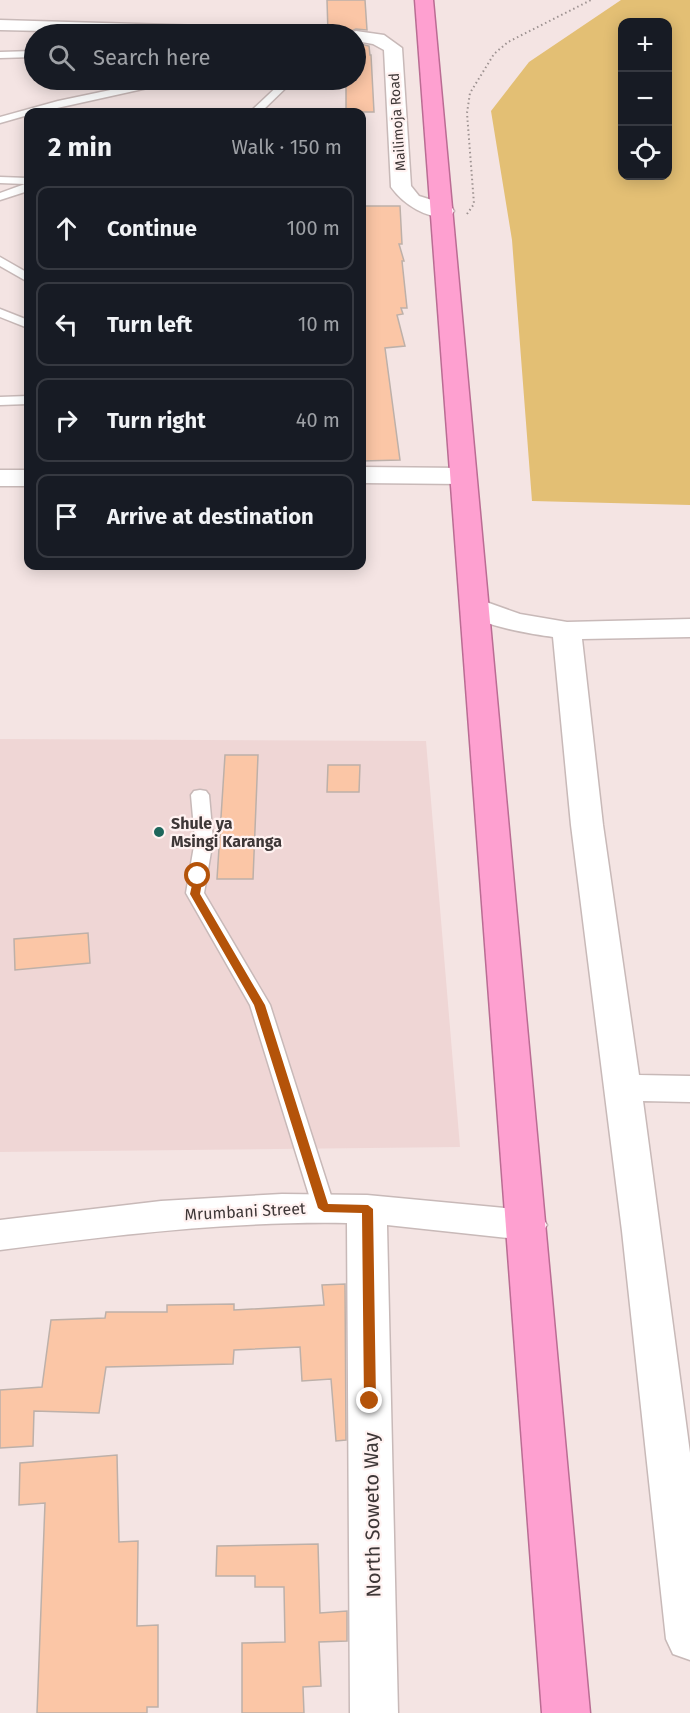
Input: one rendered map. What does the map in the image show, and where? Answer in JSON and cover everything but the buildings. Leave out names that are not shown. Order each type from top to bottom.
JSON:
[{"type":"highway","points":[[424,0],[566,1713]]},
{"type":"street","points":[[0,25],[24,25]]},
{"type":"street","name":"Mailimoja Road","points":[[366,38],[378,39],[393,48],[401,187],[412,200],[444,225]]},
{"type":"street","points":[[366,475],[463,476]]},
{"type":"street","points":[[0,478],[24,478]]},
{"type":"street","points":[[475,607],[514,622],[567,631],[690,628]]},
{"type":"street","points":[[567,631],[587,825],[623,1088],[690,1639]]},
{"type":"street","points":[[623,1088],[690,1089]]},
{"type":"street","name":"Mrumbani Street","points":[[0,1235],[120,1219],[237,1209],[368,1209],[527,1225]]},
{"type":"street","name":"North Soweto Way","points":[[368,1209],[374,1713]]},
{"type":"lane","points":[[0,55],[24,54]]},
{"type":"lane","points":[[0,62],[24,56]]},
{"type":"lane","points":[[44,108],[123,90]]},
{"type":"lane","points":[[259,108],[278,90]]},
{"type":"lane","points":[[0,120],[24,113]]},
{"type":"lane","points":[[0,180],[24,181]]},
{"type":"lane","points":[[2,194],[24,189]]},
{"type":"lane","points":[[2,194],[24,199]]},
{"type":"lane","points":[[0,261],[24,276]]},
{"type":"lane","points":[[0,313],[24,322]]},
{"type":"lane","points":[[0,401],[24,400]]},
{"type":"lane","points":[[200,795],[204,840],[195,894],[260,1005],[324,1208]]},
{"type":"path","points":[[444,225],[474,204],[467,104],[470,93],[487,63],[508,42],[591,0]]},
{"type":"shaded area","points":[[621,0],[690,0],[690,505],[532,501],[512,240],[491,111],[529,62]]},
{"type":"shaded area","points":[[0,739],[426,741],[460,1147],[0,1152]]},
{"type":"place","name":"Shule ya Msingi Karanga","points":[[159,832]]},
{"type":"route","points":[[198,876],[195,894],[260,1005],[324,1208],[368,1209],[370,1401]]}]
